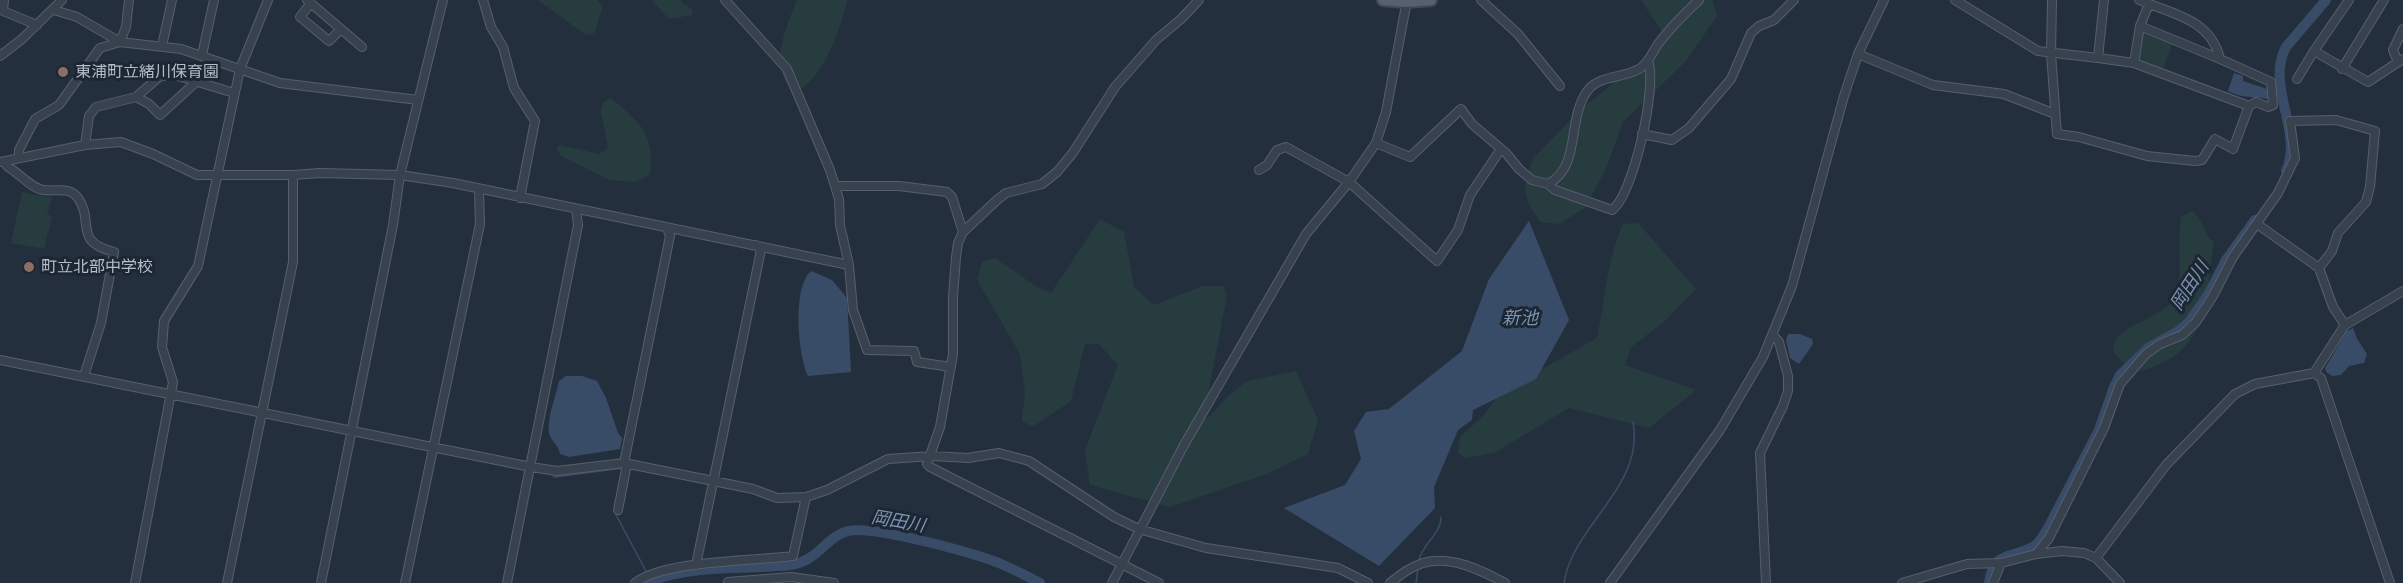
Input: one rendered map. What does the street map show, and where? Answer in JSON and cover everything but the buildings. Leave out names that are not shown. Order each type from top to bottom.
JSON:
[{"type":"main road","points":[[1383,0],[1431,0]]},
{"type":"street","points":[[4,0],[3,11],[37,25]]},
{"type":"street","points":[[0,56],[54,10],[62,0]]},
{"type":"street","points":[[120,42],[126,27],[129,0]]},
{"type":"street","points":[[162,46],[172,0]]},
{"type":"street","points":[[202,55],[214,0]]},
{"type":"street","points":[[135,583],[172,393],[173,382],[162,347],[164,321],[198,266],[240,69],[268,0]]},
{"type":"street","points":[[321,583],[393,225],[400,176],[443,0]]},
{"type":"street","points":[[483,0],[491,27],[503,47],[514,88],[535,121],[520,198]]},
{"type":"street","points":[[725,0],[787,69],[836,186],[843,247],[849,265],[853,310],[867,350],[914,351],[917,362],[951,367]]},
{"type":"street","points":[[1159,583],[927,464],[940,427],[951,367],[954,345],[953,297],[956,257],[958,243],[963,232],[1006,193],[1042,184],[1057,172],[1072,154],[1114,87],[1156,40],[1181,19],[1198,0]]},
{"type":"street","points":[[1481,0],[1518,34],[1560,86]]},
{"type":"street","points":[[1548,184],[1557,179],[1568,162],[1576,118],[1588,90],[1606,79],[1637,70],[1648,61],[1682,16],[1699,0]]},
{"type":"street","points":[[1642,134],[1672,140],[1689,128],[1733,75],[1742,49],[1751,33],[1759,26],[1774,20],[1794,0]]},
{"type":"street","points":[[1610,583],[1729,416],[1773,335],[1796,273],[1844,96],[1858,54],[1884,0]]},
{"type":"street","points":[[1955,0],[2038,51],[2134,63],[2249,106]]},
{"type":"street","points":[[2052,0],[2051,54],[2057,134],[2079,137],[2147,156],[2199,161],[2215,140],[2233,149],[2249,106],[2256,102],[2268,107],[2273,105],[2271,82],[2140,26]]},
{"type":"street","points":[[2098,58],[2104,0]]},
{"type":"street","points":[[2139,0],[2200,24],[2210,34],[2220,59]]},
{"type":"street","points":[[2297,80],[2349,0]]},
{"type":"street","points":[[2342,69],[2384,0]]},
{"type":"street","points":[[1112,583],[1139,529],[1306,234],[1349,182],[1376,143],[1386,112],[1407,1]]},
{"type":"street","points":[[340,29],[329,40],[300,17],[309,2],[362,47]]},
{"type":"street","points":[[2134,63],[2140,26],[2149,4]]},
{"type":"street","points":[[54,10],[77,17],[120,42]]},
{"type":"street","points":[[2314,51],[2342,69],[2370,82],[2401,61],[2394,50],[2403,29]]},
{"type":"street","points":[[18,157],[34,119],[59,105],[100,48],[120,42],[162,46],[202,55],[280,83],[418,100]]},
{"type":"street","points":[[1858,54],[1933,85],[2004,94],[2055,114]]},
{"type":"street","points":[[1376,143],[1410,157],[1461,109],[1477,129],[1532,180],[1548,184],[1555,190],[1605,209],[1614,209],[1622,199],[1631,176],[1642,134],[1651,84],[1648,61]]},
{"type":"street","points":[[85,145],[89,116],[96,107],[136,97],[159,77],[172,74],[234,93]]},
{"type":"street","points":[[136,97],[149,104],[160,115],[196,82]]},
{"type":"street","points":[[2036,554],[2049,538],[2104,428],[2120,384],[2146,354],[2182,335],[2196,322],[2214,296],[2229,265],[2268,210],[2294,164],[2295,152],[2290,121],[2336,120],[2375,131],[2370,187],[2366,202],[2338,233],[2332,251],[2319,268]]},
{"type":"street","points":[[84,376],[101,323],[114,252],[100,248],[88,238],[80,201],[76,195],[69,191],[42,190],[2,162],[85,145],[121,142],[197,175],[320,173],[400,176],[576,209],[849,265]]},
{"type":"street","points":[[1258,170],[1267,165],[1277,150],[1287,147],[1349,182],[1437,261],[1458,230],[1470,195],[1501,149]]},
{"type":"street","points":[[227,583],[293,262],[293,175]]},
{"type":"street","points":[[836,186],[899,186],[947,192],[952,197],[963,232]]},
{"type":"street","points":[[405,583],[480,224],[479,190]]},
{"type":"street","points":[[507,583],[578,225],[576,209]]},
{"type":"street","points":[[2257,224],[2319,268],[2333,307],[2345,325]]},
{"type":"street","points":[[618,510],[670,236],[668,228]]},
{"type":"street","points":[[696,565],[761,250],[756,245]]},
{"type":"street","points":[[2314,373],[2345,325],[2403,291]]},
{"type":"street","points":[[1766,583],[1760,453],[1788,391],[1788,376],[1779,342],[1773,335]]},
{"type":"street","points":[[0,360],[531,467],[557,471],[625,464],[753,489],[777,498],[806,497],[827,490],[888,459],[929,456],[960,458],[999,453],[1019,457],[1040,468],[1114,517],[1139,529],[1225,551],[1338,568],[1368,583]]},
{"type":"street","points":[[2097,558],[2166,465],[2235,393],[2256,384],[2314,373],[2321,378],[2390,583]]},
{"type":"street","points":[[635,583],[656,572],[696,565],[793,556],[806,497]]},
{"type":"street","points":[[1902,583],[1967,564],[1997,563],[2036,554],[2073,552],[2097,558],[2120,583]]},
{"type":"street","points":[[1390,583],[1424,562],[1475,568],[1505,583]]},
{"type":"street","points":[[1993,583],[1997,563]]},
{"type":"street","points":[[728,582],[791,577],[834,583]]},
{"type":"green space","points":[[538,0],[597,0],[603,7],[594,33],[586,35]]},
{"type":"green space","points":[[652,0],[681,0],[692,9],[692,15],[669,19]]},
{"type":"green space","points":[[797,0],[847,0],[835,39],[822,66],[805,86],[795,91],[786,82],[780,60],[784,35]]},
{"type":"green space","points":[[1641,0],[1712,0],[1717,16],[1685,62],[1623,122],[1606,168],[1585,208],[1559,224],[1540,222],[1528,203],[1525,187],[1532,160],[1582,108],[1659,47],[1661,30]]},
{"type":"green space","points":[[2143,30],[2173,43],[2163,69],[2137,59]]},
{"type":"green space","points":[[610,98],[637,122],[648,139],[650,174],[636,182],[610,180],[561,156],[557,149],[559,145],[599,154],[606,150],[608,146],[601,113],[603,103]]},
{"type":"green space","points":[[22,192],[52,198],[47,215],[52,216],[44,249],[11,243]]},
{"type":"green space","points":[[2192,211],[2214,242],[2200,321],[2193,337],[2181,351],[2164,362],[2141,371],[2128,366],[2118,358],[2113,350],[2115,343],[2124,331],[2157,314],[2176,296],[2179,280],[2181,217]]},
{"type":"green space","points":[[1100,219],[1124,232],[1134,287],[1154,305],[1203,286],[1223,286],[1227,296],[1204,415],[1208,418],[1227,397],[1247,381],[1296,371],[1318,420],[1308,454],[1267,474],[1170,507],[1090,485],[1085,450],[1118,365],[1099,344],[1085,344],[1071,401],[1032,427],[1022,421],[1025,393],[1020,354],[977,280],[982,262],[995,258],[1037,287],[1051,293]]},
{"type":"green space","points":[[1638,223],[1696,289],[1665,321],[1631,347],[1625,365],[1696,390],[1649,428],[1569,408],[1494,453],[1464,458],[1458,452],[1460,437],[1484,415],[1500,393],[1597,338],[1613,251],[1623,224]]},
{"type":"water","points":[[2234,73],[2243,76],[2243,81],[2267,89],[2268,99],[2228,91]]},
{"type":"water","name":"新池","points":[[1529,221],[1569,320],[1536,379],[1473,410],[1472,420],[1458,430],[1434,487],[1435,508],[1379,566],[1284,508],[1345,485],[1361,459],[1354,431],[1366,412],[1389,409],[1462,351],[1489,279]]},
{"type":"water","points":[[811,271],[832,280],[847,298],[851,372],[808,376],[804,366],[799,306],[805,279]]},
{"type":"water","points":[[2353,328],[2367,354],[2364,363],[2349,366],[2341,375],[2332,376],[2326,372],[2325,368],[2347,331]]},
{"type":"water","points":[[1788,334],[1800,334],[1812,339],[1813,344],[1799,364],[1790,358],[1786,340]]},
{"type":"water","points":[[566,376],[582,376],[597,381],[622,438],[620,449],[569,457],[560,454],[549,433],[550,413],[559,381]]},
{"type":"waterway","name":"岡田川","points":[[2286,171],[2291,141],[2282,93],[2281,62],[2286,47],[2326,0]]},
{"type":"waterway","name":"岡田川","points":[[1989,583],[1991,573],[1999,561],[2033,547],[2043,536],[2099,430],[2120,375],[2148,348],[2177,332],[2189,322],[2208,295],[2226,260],[2255,220]]},
{"type":"waterway","points":[[1564,583],[1570,562],[1580,542],[1619,486],[1629,466],[1634,445],[1633,422]]},
{"type":"waterway","points":[[553,476],[623,468]]},
{"type":"waterway","points":[[614,511],[647,573]]},
{"type":"waterway","points":[[1419,560],[1438,528],[1441,517]]},
{"type":"waterway","name":"岡田川","points":[[646,583],[699,570],[800,563],[840,534],[861,530],[900,536],[968,553],[999,563],[1040,583]]},
{"type":"waterway","points":[[1416,583],[1418,567]]},
{"type":"place","name":"東浦町立緒川保育園","points":[[63,72]]},
{"type":"place","name":"町立北部中学校","points":[[29,267]]}]
